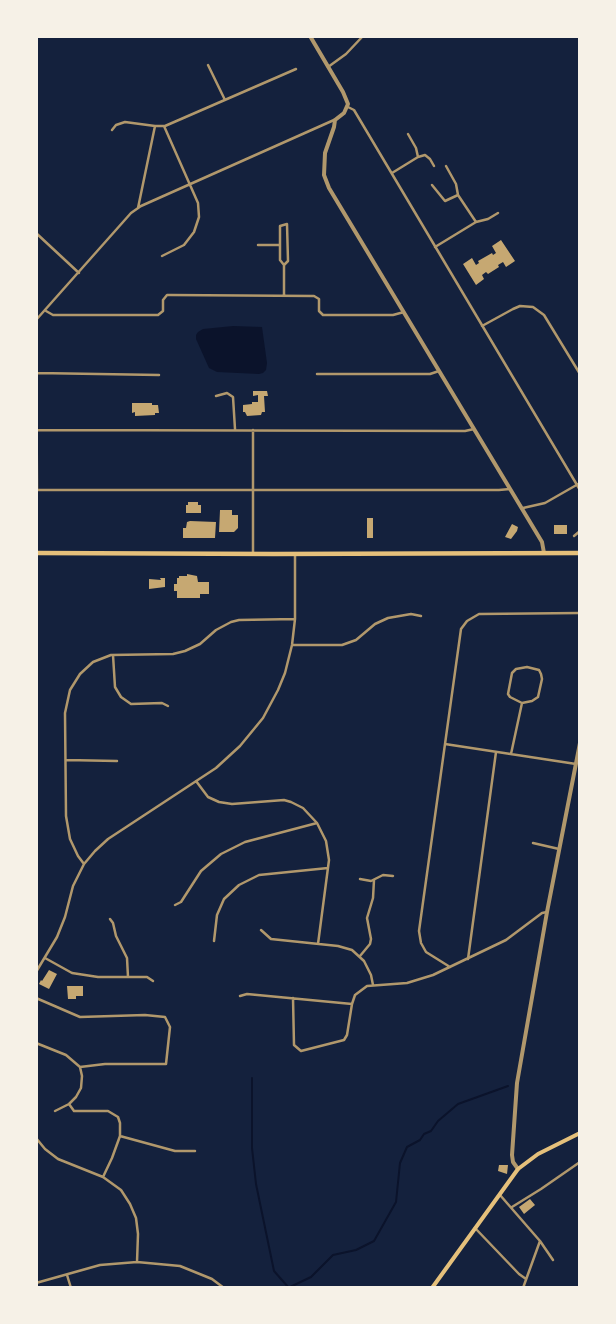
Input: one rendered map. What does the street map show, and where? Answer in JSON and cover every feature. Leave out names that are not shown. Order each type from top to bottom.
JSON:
[{"type":"main road","points":[[36,553],[580,553]]},
{"type":"main road","points":[[432,1288],[518,1169],[530,1159],[580,1133]]},
{"type":"street","points":[[36,320],[46,311],[126,218],[138,208],[342,116],[348,107],[347,99],[310,36]]},
{"type":"street","points":[[328,67],[346,54],[364,36]]},
{"type":"street","points":[[208,65],[225,100]]},
{"type":"street","points":[[112,130],[116,125],[125,122],[164,126],[296,69]]},
{"type":"street","points":[[348,107],[354,110],[578,483],[580,490]]},
{"type":"street","points":[[335,120],[324,160],[326,181],[542,542],[544,553]]},
{"type":"street","points":[[138,208],[155,126]]},
{"type":"street","points":[[162,256],[184,245],[197,226],[200,210],[191,185],[164,126]]},
{"type":"street","points":[[408,134],[416,148],[418,157]]},
{"type":"street","points":[[392,174],[418,157],[428,156],[434,166]]},
{"type":"street","points":[[446,166],[456,184],[458,195],[476,222]]},
{"type":"street","points":[[432,185],[445,201],[458,195]]},
{"type":"street","points":[[435,247],[476,222],[488,219],[498,213]]},
{"type":"street","points":[[284,266],[288,261],[287,224],[280,226],[280,260],[284,266],[284,296]]},
{"type":"street","points":[[37,235],[79,273]]},
{"type":"street","points":[[258,245],[280,245]]},
{"type":"street","points":[[46,311],[53,315],[158,315],[163,311],[163,300],[167,296],[284,296],[317,297],[320,311],[323,315],[393,315],[404,312]]},
{"type":"street","points":[[482,326],[513,308],[520,306],[533,307],[544,315],[580,374]]},
{"type":"street","points":[[36,335],[37,490],[510,489]]},
{"type":"street","points":[[317,374],[430,374],[439,371]]},
{"type":"street","points":[[36,373],[159,374]]},
{"type":"street","points":[[216,396],[227,393],[233,397],[235,430]]},
{"type":"street","points":[[37,430],[474,430]]},
{"type":"street","points":[[253,430],[253,554]]},
{"type":"street","points":[[522,508],[546,503],[578,483]]},
{"type":"street","points":[[574,536],[580,531]]},
{"type":"street","points":[[36,972],[61,926],[73,886],[84,864],[100,845],[228,758],[263,718],[285,673],[292,645],[295,554]]},
{"type":"street","points":[[450,967],[426,952],[421,943],[419,931],[459,633],[467,620],[485,614],[580,613]]},
{"type":"street","points":[[292,645],[342,645],[356,640],[375,624],[388,618],[411,614],[422,616]]},
{"type":"street","points":[[84,864],[73,848],[67,829],[65,713],[74,681],[85,668],[99,659],[113,654],[180,652],[192,648],[216,630],[238,620],[294,619]]},
{"type":"street","points":[[113,654],[115,687],[121,697],[131,704],[162,704],[168,706]]},
{"type":"street","points":[[516,669],[539,670],[542,679],[538,697],[532,702],[522,703],[508,694],[512,674],[516,669]]},
{"type":"street","points":[[511,754],[522,703]]},
{"type":"street","points":[[518,1169],[513,1162],[512,1155],[517,1083],[547,912],[580,743]]},
{"type":"street","points":[[445,744],[576,764]]},
{"type":"street","points":[[468,959],[496,752]]},
{"type":"street","points":[[65,760],[117,761]]},
{"type":"street","points":[[196,781],[208,797],[219,802],[232,804],[284,800],[292,802],[303,808],[317,824],[328,850],[329,868],[318,944]]},
{"type":"street","points":[[175,905],[181,902],[201,871],[220,854],[245,842],[317,824]]},
{"type":"street","points":[[533,843],[559,849]]},
{"type":"street","points":[[214,940],[216,915],[224,899],[239,885],[259,875],[329,868]]},
{"type":"street","points":[[360,878],[374,880],[383,875],[393,876]]},
{"type":"street","points":[[360,956],[370,944],[371,939],[367,918],[373,898],[374,880]]},
{"type":"street","points":[[293,998],[294,1045],[301,1051],[344,1040],[347,1035],[353,999],[359,991],[367,986],[408,982],[432,975],[506,940],[542,912],[547,912]]},
{"type":"street","points":[[110,919],[126,953],[128,977]]},
{"type":"street","points":[[261,930],[271,939],[345,948],[360,956],[369,968],[373,985]]},
{"type":"street","points":[[45,958],[72,973],[147,978],[153,981]]},
{"type":"street","points":[[240,996],[246,994],[352,1004]]},
{"type":"street","points":[[36,998],[80,1017],[146,1015],[165,1017],[170,1027],[166,1064],[105,1064],[80,1067]]},
{"type":"street","points":[[36,1043],[66,1056],[80,1067],[82,1076],[81,1088],[76,1097],[69,1104],[55,1111]]},
{"type":"street","points":[[69,1104],[74,1111],[108,1111],[114,1113],[120,1123],[120,1136],[103,1176]]},
{"type":"street","points":[[120,1136],[175,1151],[195,1151]]},
{"type":"street","points":[[36,1138],[45,1149],[58,1159],[103,1176],[117,1185],[134,1210],[138,1234],[137,1262]]},
{"type":"street","points":[[512,1207],[580,1162]]},
{"type":"street","points":[[499,1194],[540,1241],[553,1260]]},
{"type":"street","points":[[475,1228],[526,1279]]},
{"type":"street","points":[[523,1288],[540,1241]]},
{"type":"street","points":[[36,1283],[100,1265],[137,1262],[180,1266],[212,1279],[224,1288]]},
{"type":"street","points":[[66,1274],[71,1288]]},
{"type":"water","points":[[233,326],[262,327],[267,363],[266,370],[263,373],[217,372],[209,368],[196,335],[203,329]]},
{"type":"building","points":[[501,240],[515,261],[506,267],[503,262],[488,274],[486,272],[482,275],[484,279],[476,285],[463,264],[472,258],[476,265],[479,263],[478,261],[492,253],[493,255],[496,253],[492,246]]},
{"type":"building","points":[[253,391],[267,391],[268,396],[264,396],[265,412],[262,412],[261,415],[247,416],[243,412],[243,405],[258,402],[258,395],[253,396]]},
{"type":"building","points":[[132,403],[152,403],[152,405],[158,405],[159,413],[135,416],[135,412],[132,413]]},
{"type":"building","points":[[188,502],[198,502],[198,505],[201,505],[201,513],[186,513]]},
{"type":"building","points":[[220,510],[232,510],[232,515],[238,515],[238,528],[234,532],[219,532]]},
{"type":"building","points":[[367,518],[373,518],[373,538],[367,538]]},
{"type":"building","points":[[187,522],[216,522],[215,538],[183,538],[183,528],[186,528]]},
{"type":"building","points":[[512,524],[518,527],[511,539],[505,537]]},
{"type":"building","points":[[554,525],[567,525],[567,534],[554,534]]},
{"type":"building","points":[[187,574],[197,576],[198,582],[209,582],[209,594],[200,594],[200,598],[177,598],[174,584],[177,584],[179,576],[187,576]]},
{"type":"building","points":[[160,578],[165,578],[165,587],[149,589],[149,579],[161,580]]},
{"type":"building","points":[[49,970],[57,974],[49,989],[39,984]]},
{"type":"building","points":[[67,986],[83,986],[83,996],[76,996],[76,999],[68,999]]},
{"type":"building","points":[[499,1165],[508,1165],[507,1174],[498,1171]]},
{"type":"building","points":[[530,1199],[535,1205],[524,1214],[519,1207]]},
{"type":"waterway","points":[[252,1078],[252,1148],[256,1184],[274,1271],[289,1288]]},
{"type":"waterway","points":[[288,1288],[311,1277],[333,1255],[356,1250],[374,1241],[396,1202],[400,1163],[407,1147],[431,1131],[438,1121],[458,1104],[508,1086]]}]
